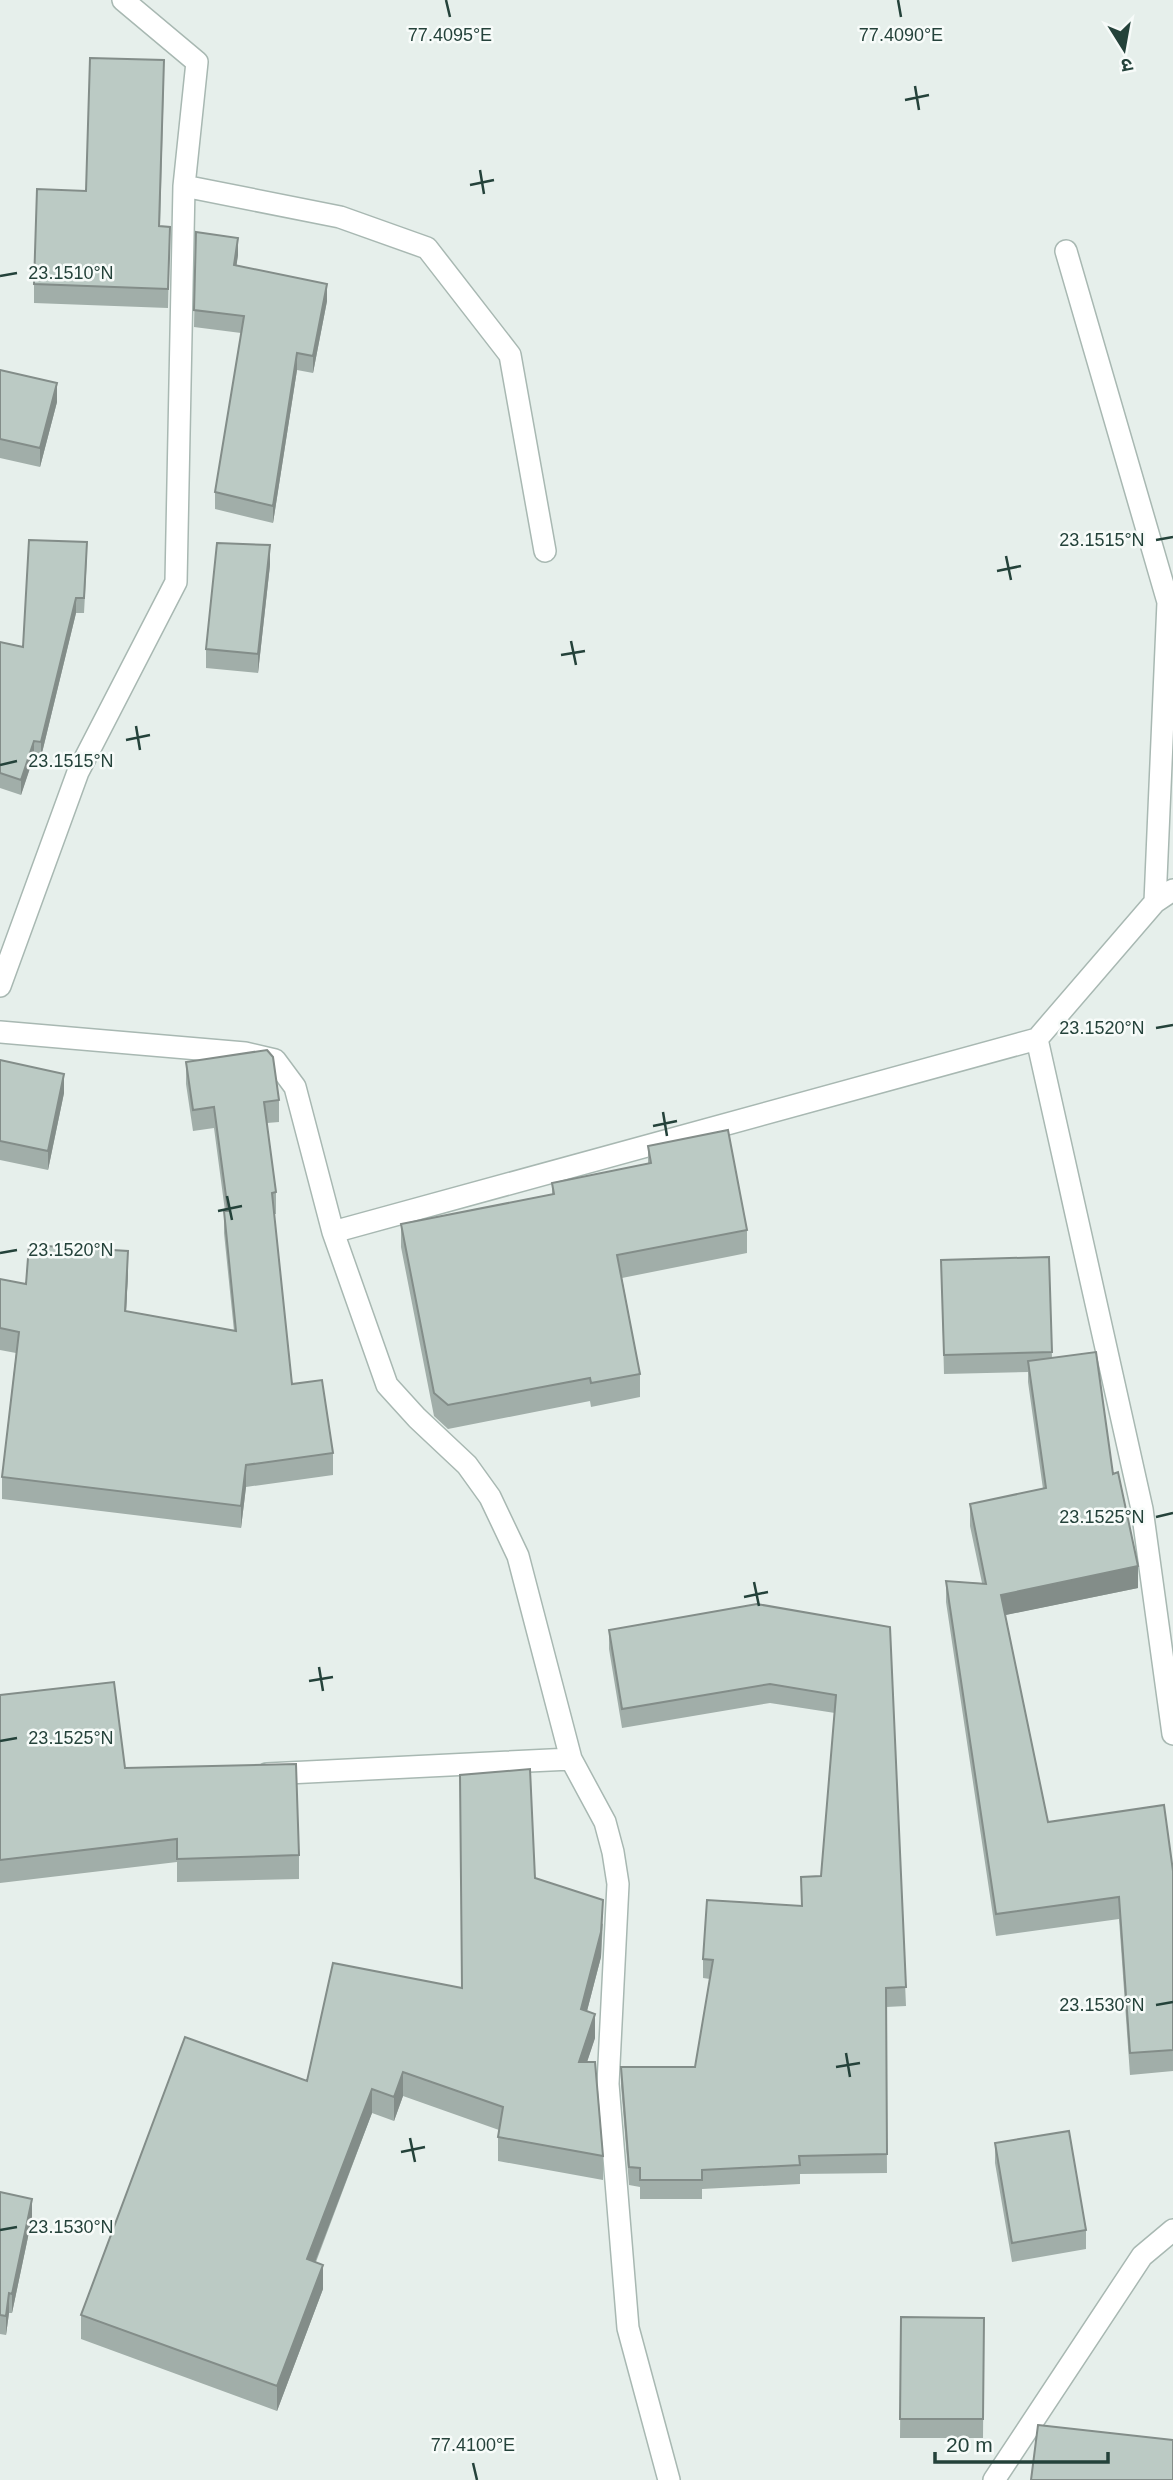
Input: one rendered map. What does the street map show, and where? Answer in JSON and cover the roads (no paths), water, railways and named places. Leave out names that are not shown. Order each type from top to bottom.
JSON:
[{"type":"street","points":[[0,986],[78,772],[176,582],[184,186],[197,62],[122,0]]},
{"type":"street","points":[[184,186],[340,217],[427,248],[510,355],[545,551]]},
{"type":"street","points":[[1066,251],[1168,602],[1155,902]]},
{"type":"street","points":[[333,1232],[1037,1039],[1155,902],[1173,890]]},
{"type":"street","points":[[0,1032],[246,1053],[275,1060],[295,1087],[333,1232],[387,1385],[417,1418],[467,1465],[490,1497],[518,1556],[571,1759],[606,1822],[618,1884],[608,2084],[628,2328],[668,2480]]},
{"type":"street","points":[[1037,1039],[1142,1509],[1173,1734]]},
{"type":"street","points":[[244,1774],[571,1759]]},
{"type":"street","points":[[994,2480],[1142,2256],[1173,2230]]}]
